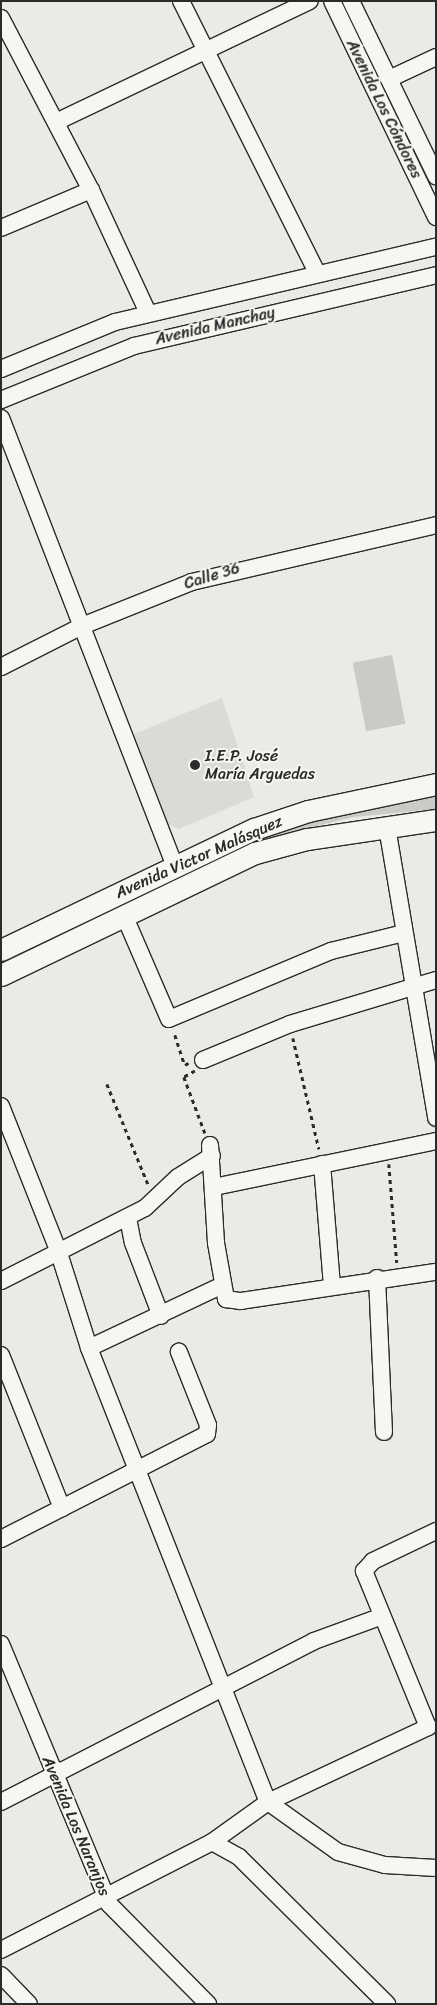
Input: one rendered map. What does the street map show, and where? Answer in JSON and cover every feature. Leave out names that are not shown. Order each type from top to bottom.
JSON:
[{"type":"main road","name":"Avenida Victor Malásquez","points":[[1,950],[175,866],[276,821],[436,784]]},
{"type":"main road","name":"Avenida Victor Malásquez","points":[[1,975],[255,853],[307,839],[436,820]]},
{"type":"street","points":[[181,1],[318,274]]},
{"type":"street","points":[[56,122],[310,1]]},
{"type":"street","name":"Avenida Los Cóndores","points":[[332,1],[436,217]]},
{"type":"street","name":"Avenida Los Cóndores","points":[[351,1],[436,176]]},
{"type":"street","points":[[1,18],[91,190],[148,313]]},
{"type":"street","points":[[389,79],[436,57]]},
{"type":"street","points":[[1,228],[91,190]]},
{"type":"street","name":"Avenida Manchay","points":[[1,369],[70,338],[148,313],[436,247]]},
{"type":"street","name":"Avenida Manchay","points":[[1,400],[134,346],[436,275]]},
{"type":"street","points":[[1,418],[175,866]]},
{"type":"street","name":"Calle 36","points":[[1,667],[82,626],[222,572],[436,525]]},
{"type":"street","points":[[387,827],[436,1118]]},
{"type":"street","points":[[124,915],[169,1019],[331,951],[404,933]]},
{"type":"street","points":[[203,1060],[281,1027],[436,980]]},
{"type":"street","points":[[1,1106],[58,1250],[89,1348],[140,1470],[268,1802],[338,1852],[385,1865],[436,1868]]},
{"type":"street","points":[[214,1187],[321,1158],[436,1141]]},
{"type":"street","points":[[211,1150],[221,1286],[232,1302],[377,1278],[436,1272]]},
{"type":"street","points":[[1,1281],[58,1250],[128,1218],[211,1150]]},
{"type":"street","points":[[321,1158],[332,1285]]},
{"type":"street","points":[[128,1218],[133,1243],[160,1316]]},
{"type":"street","points":[[377,1278],[384,1432]]},
{"type":"street","points":[[89,1348],[221,1286]]},
{"type":"street","points":[[1,1539],[140,1470],[207,1434],[208,1425],[179,1352]]},
{"type":"street","points":[[1,1355],[62,1508]]},
{"type":"street","points":[[1,1950],[212,1842],[268,1802],[428,1727],[380,1618],[364,1571],[373,1561],[436,1531]]},
{"type":"street","points":[[1,1802],[224,1689],[314,1641],[380,1618]]},
{"type":"street","name":"Avenida Los Naranjos","points":[[1,1644],[104,1896],[120,1918],[208,2004]]},
{"type":"street","points":[[212,1842],[239,1857],[387,2004]]},
{"type":"street","points":[[1,1975],[29,2004]]},
{"type":"path","points":[[292,1034],[321,1158]]},
{"type":"path","points":[[175,1035],[185,1066],[193,1061],[198,1070],[184,1077],[211,1150]]},
{"type":"path","points":[[107,1084],[152,1194]]},
{"type":"path","points":[[389,1162],[397,1261]]},
{"type":"shaded area","points":[[392,655],[405,724],[366,731],[353,663]]},
{"type":"shaded area","name":"I.E.P. José María Arguedas","points":[[222,698],[254,797],[179,829],[168,824],[134,734]]},
{"type":"shaded area","points":[[436,790],[436,809],[354,817],[245,843],[284,825]]},
{"type":"place","name":"I.E.P. José María Arguedas","points":[[195,765]]}]
